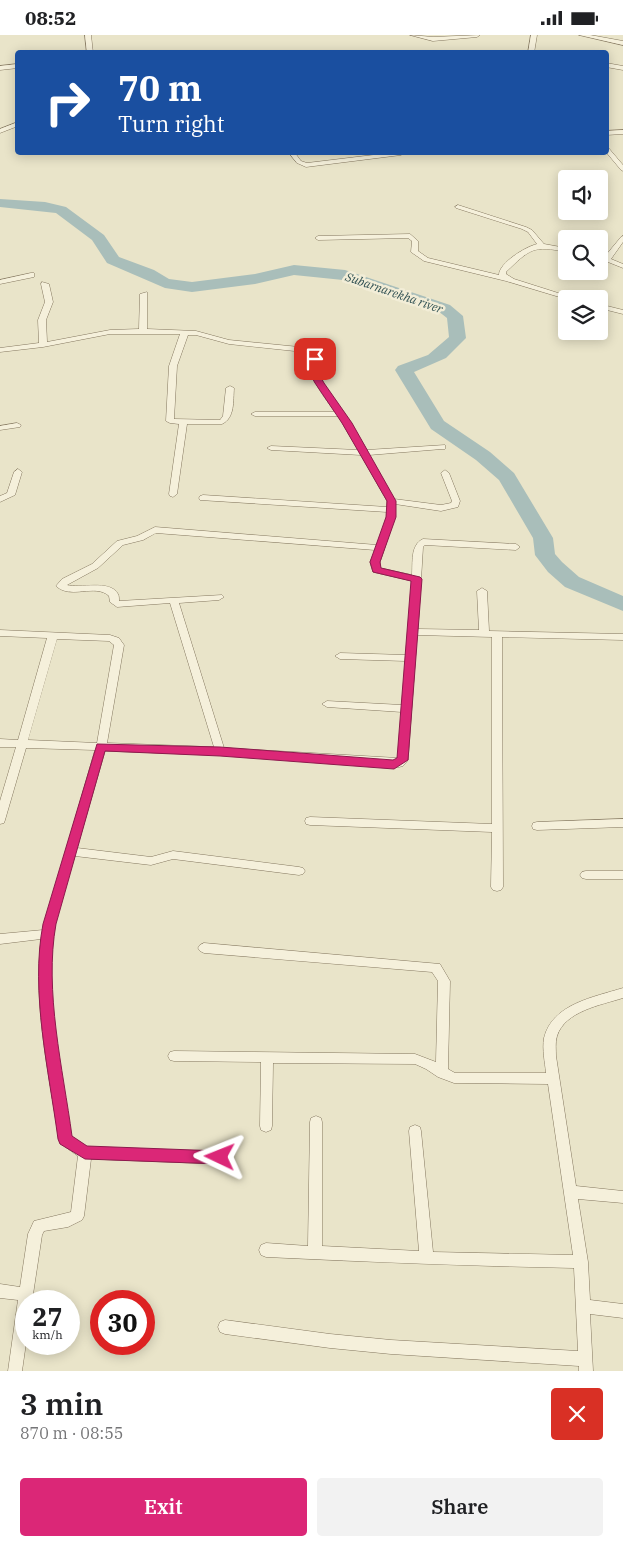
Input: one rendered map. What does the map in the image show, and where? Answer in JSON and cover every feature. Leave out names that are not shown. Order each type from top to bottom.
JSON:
[{"type":"street","points":[[88,35],[90,50]]},
{"type":"street","points":[[413,35],[433,39],[477,35]]},
{"type":"street","points":[[531,50],[534,35]]},
{"type":"street","points":[[582,35],[623,43]]},
{"type":"street","points":[[0,68],[15,66]]},
{"type":"street","points":[[609,66],[623,68]]},
{"type":"street","points":[[0,132],[15,125]]},
{"type":"street","points":[[609,133],[623,132]]},
{"type":"street","points":[[609,151],[623,169]]},
{"type":"street","points":[[294,155],[299,162],[306,165],[388,155]]},
{"type":"street","points":[[340,155],[344,161]]},
{"type":"street","points":[[458,207],[524,228],[534,234],[541,245]]},
{"type":"street","points":[[318,238],[410,236],[415,241],[414,252],[426,260],[506,279],[558,294]]},
{"type":"street","points":[[608,256],[623,238]]},
{"type":"street","points":[[506,279],[502,275],[502,271],[527,248],[541,245],[558,248]]},
{"type":"street","points":[[608,260],[623,266]]},
{"type":"street","points":[[0,282],[31,275]]},
{"type":"street","points":[[43,345],[42,320],[49,302],[45,283]]},
{"type":"street","points":[[144,294],[144,331]]},
{"type":"street","points":[[608,308],[623,312]]},
{"type":"street","points":[[0,350],[43,345],[110,333],[144,331],[185,332],[229,342],[306,350],[315,359],[314,374],[341,414],[392,505],[375,562],[376,570],[417,579]]},
{"type":"street","points":[[185,332],[174,360],[173,391],[169,419],[173,422],[183,423],[218,422],[226,419],[230,388]]},
{"type":"street","points":[[255,414],[341,414]]},
{"type":"street","points":[[173,494],[183,423]]},
{"type":"street","points":[[0,428],[16,425]]},
{"type":"street","points":[[271,448],[364,453],[442,447]]},
{"type":"street","points":[[0,499],[11,495],[18,472]]},
{"type":"street","points":[[203,498],[441,507],[454,505],[456,501],[446,473]]},
{"type":"street","points":[[219,597],[117,604],[113,600],[114,595],[107,589],[68,589],[61,586],[65,581],[95,566],[124,540],[140,538],[156,531],[380,548]]},
{"type":"street","points":[[0,743],[220,751],[400,763],[402,760],[419,546],[423,542],[516,547]]},
{"type":"street","points":[[482,591],[484,633]]},
{"type":"street","points":[[174,601],[220,751]]},
{"type":"street","points":[[412,632],[623,637]]},
{"type":"street","points":[[0,633],[110,638],[116,640],[119,645],[101,747],[48,934],[44,982],[65,1139],[85,1153],[220,1157]]},
{"type":"street","points":[[497,887],[498,633]]},
{"type":"street","points":[[0,821],[52,635]]},
{"type":"street","points":[[340,656],[410,658]]},
{"type":"street","points":[[327,704],[406,709]]},
{"type":"street","points":[[310,821],[498,828]]},
{"type":"street","points":[[537,826],[623,823]]},
{"type":"street","points":[[71,851],[151,861],[164,856],[183,855],[299,871]]},
{"type":"street","points":[[586,875],[623,875]]},
{"type":"street","points":[[0,939],[48,934]]},
{"type":"street","points":[[204,948],[436,967],[444,981],[442,1073]]},
{"type":"street","points":[[225,1327],[383,1346],[586,1365],[581,1261],[550,1056],[550,1035],[559,1021],[573,1011],[623,993]]},
{"type":"street","points":[[174,1056],[415,1059],[426,1061],[442,1073],[454,1078],[554,1079]]},
{"type":"street","points":[[266,1126],[268,1057]]},
{"type":"street","points":[[315,1253],[316,1123]]},
{"type":"street","points":[[415,1131],[428,1258]]},
{"type":"street","points":[[27,1290],[35,1234],[39,1226],[69,1221],[77,1216],[80,1206],[85,1153]]},
{"type":"street","points":[[570,1192],[623,1197]]},
{"type":"street","points":[[266,1251],[428,1258],[581,1261]]},
{"type":"street","points":[[0,1291],[15,1293]]},
{"type":"street","points":[[583,1305],[623,1311]]},
{"type":"street","points":[[15,1371],[17,1355]]},
{"type":"waterway","name":"Subarnarekha river","points":[[0,203],[45,206],[61,210],[99,238],[103,248],[113,260],[148,273],[165,283],[192,287],[255,279],[294,270],[345,275],[444,308],[455,316],[458,338],[434,359],[404,370],[437,425],[483,456],[507,477],[543,538],[545,555],[555,567],[572,582],[623,604]]},
{"type":"route","points":[[220,1157],[85,1153],[65,1139],[44,982],[46,944],[49,924],[101,747],[220,751],[394,764],[400,763],[402,760],[417,579],[376,570],[375,562],[391,517],[392,501],[347,423],[314,374],[315,359]]}]
